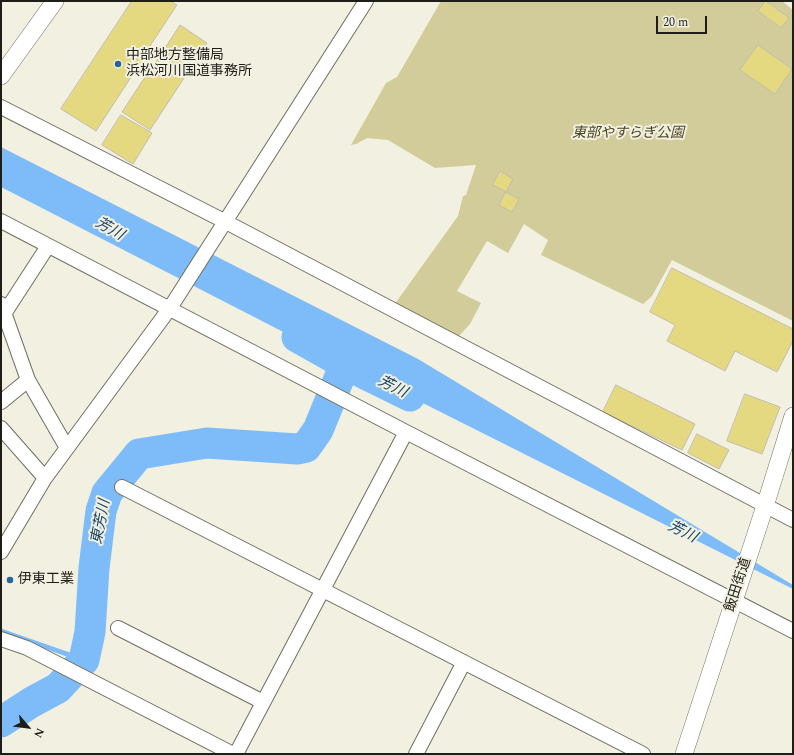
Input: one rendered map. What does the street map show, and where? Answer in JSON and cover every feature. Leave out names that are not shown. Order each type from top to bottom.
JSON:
[{"type":"street","points":[[1,76],[55,1]]},
{"type":"street","points":[[1,552],[45,478],[171,307],[366,1]]},
{"type":"street","points":[[1,107],[224,225],[793,520]]},
{"type":"street","points":[[1,221],[171,307],[406,432],[793,631]]},
{"type":"street","points":[[48,246],[3,309],[28,380],[67,448]]},
{"type":"street","points":[[1,402],[28,380]]},
{"type":"street","name":"飯田街道","points":[[684,754],[793,416]]},
{"type":"street","points":[[1,428],[45,478]]},
{"type":"street","points":[[236,754],[406,432]]},
{"type":"street","points":[[122,487],[643,754]]},
{"type":"street","points":[[118,628],[263,702]]},
{"type":"street","points":[[1,639],[27,648],[233,754]]},
{"type":"street","points":[[416,754],[464,662]]},
{"type":"green space","name":"東部やすらぎ公園","points":[[441,1],[782,1],[793,10],[793,321],[672,260],[652,296],[643,304],[541,255],[548,240],[524,224],[508,253],[487,241],[457,291],[481,303],[470,324],[457,338],[394,305],[458,216],[463,196],[466,195],[476,165],[435,168],[388,140],[367,138],[351,145],[386,83],[397,77]]},
{"type":"water","points":[[1,147],[418,359],[793,585],[793,589],[371,377],[1,187]]},
{"type":"building","name":"中部地方整備局 浜松河川国道事務所","points":[[132,1],[170,1],[177,5],[140,61],[152,68],[180,25],[207,43],[150,130],[122,112],[145,77],[135,71],[96,131],[61,109]]},
{"type":"building","points":[[766,1],[789,18],[781,28],[758,11]]},
{"type":"building","points":[[758,45],[792,69],[775,94],[740,70]]},
{"type":"building","points":[[121,115],[152,133],[133,164],[102,145]]},
{"type":"building","points":[[500,171],[513,179],[506,192],[493,185]]},
{"type":"building","points":[[506,192],[519,199],[512,212],[499,205]]},
{"type":"building","points":[[672,268],[793,329],[793,341],[777,372],[735,351],[725,371],[667,341],[675,325],[650,312]]},
{"type":"building","points":[[616,385],[695,424],[682,450],[603,412]]},
{"type":"building","points":[[745,394],[780,407],[762,454],[727,441]]},
{"type":"building","points":[[697,434],[729,450],[719,469],[688,453]]},
{"type":"waterway","name":"芳川","points":[[297,337],[345,364],[410,396]]},
{"type":"waterway","name":"東芳川","points":[[1,722],[32,702],[58,688],[84,660],[90,632],[94,568],[101,511],[107,493],[139,454],[207,443],[297,449],[306,447],[318,430],[345,364]]},
{"type":"waterway","points":[[1,631],[84,660]]},
{"type":"place","name":"中部地方整備局 浜松河川国道事務所","points":[[118,64]]},
{"type":"place","name":"伊東工業","points":[[10,580]]}]
